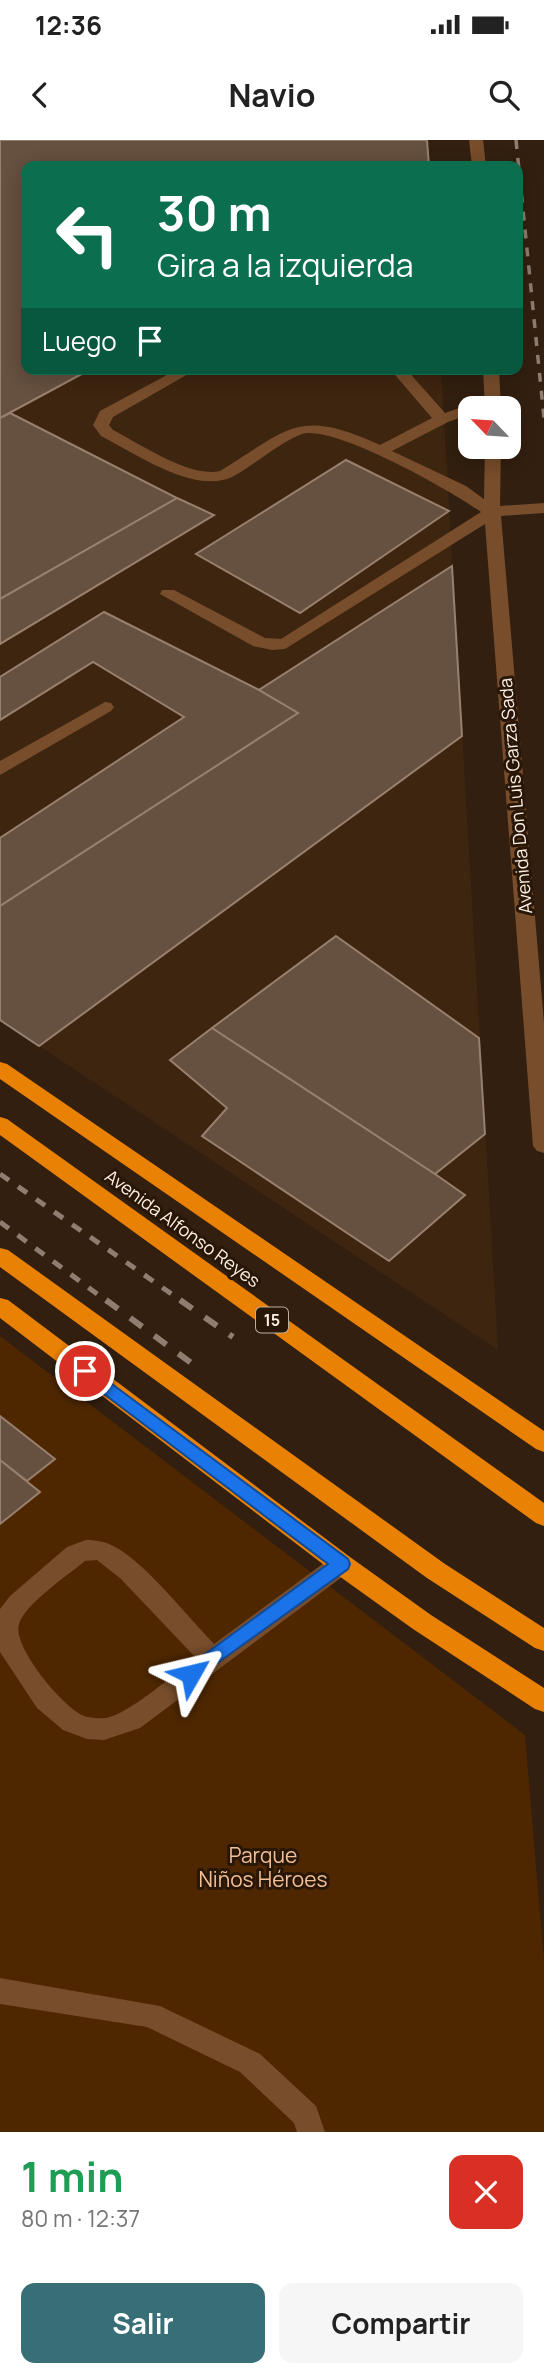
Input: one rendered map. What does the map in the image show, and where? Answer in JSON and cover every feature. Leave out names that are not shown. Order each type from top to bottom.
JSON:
[{"type":"highway","points":[[0,1069],[544,1443]]},
{"type":"highway","name":"Avenida Alfonso Reyes","points":[[0,1124],[544,1516]]},
{"type":"highway","points":[[0,1255],[436,1571],[544,1641]]},
{"type":"highway","points":[[0,1306],[341,1564],[422,1622],[544,1700]]},
{"type":"street","points":[[476,140],[478,161]]},
{"type":"street","points":[[179,375],[107,414],[101,425],[107,433],[201,478],[226,474],[298,430],[329,430],[460,489],[492,512]]},
{"type":"street","points":[[402,375],[442,419]]},
{"type":"street","points":[[491,375],[492,396]]},
{"type":"street","points":[[380,451],[458,413]]},
{"type":"street","name":"Avenida Don Luis Garza Sada","points":[[493,459],[492,512],[544,1146]]},
{"type":"street","points":[[168,594],[259,642],[285,644],[492,512],[544,508]]},
{"type":"street","points":[[0,769],[104,707]]},
{"type":"street","points":[[212,1659],[129,1571],[110,1555],[99,1550],[86,1550],[75,1554],[41,1582],[8,1618],[5,1631],[6,1641],[58,1715],[71,1724],[86,1729],[105,1729],[131,1720],[341,1564]]},
{"type":"street","points":[[0,1991],[150,2015],[250,2063],[306,2115],[311,2132]]},
{"type":"shaded area","points":[[0,140],[427,140],[429,161],[21,161],[21,375],[441,375],[498,1350],[0,1020]]},
{"type":"green space","name":"Parque Niños Héroes","points":[[0,1336],[525,1735],[544,1961],[544,2132],[0,2132]]},
{"type":"building","points":[[0,140],[427,140],[429,161],[21,161],[21,375],[80,375],[0,418]]},
{"type":"building","points":[[10,413],[177,498],[0,599],[0,418]]},
{"type":"building","points":[[346,460],[449,511],[300,613],[196,554]]},
{"type":"building","points":[[177,498],[214,515],[0,644],[0,599]]},
{"type":"building","points":[[452,566],[462,736],[39,1046],[0,1020],[0,906],[298,713],[259,690]]},
{"type":"building","points":[[104,612],[259,690],[298,713],[0,906],[0,838],[184,717],[93,662],[0,720],[0,677]]},
{"type":"building","points":[[336,936],[479,1038],[485,1134],[435,1174],[212,1028]]},
{"type":"building","points":[[212,1028],[465,1195],[389,1261],[202,1136],[227,1108],[170,1060]]},
{"type":"building","points":[[0,1416],[55,1459],[27,1481],[0,1460]]},
{"type":"building","points":[[0,1460],[40,1492],[0,1524]]},
{"type":"railway","points":[[516,140],[518,161]]},
{"type":"railway","points":[[523,210],[544,418]]},
{"type":"railway","points":[[0,1174],[183,1302]]},
{"type":"railway","points":[[0,1222],[108,1302]]},
{"type":"railway","points":[[106,1300],[198,1368]]},
{"type":"railway","points":[[180,1300],[233,1337]]},
{"type":"route","points":[[85,1371],[341,1564],[191,1674]]}]
